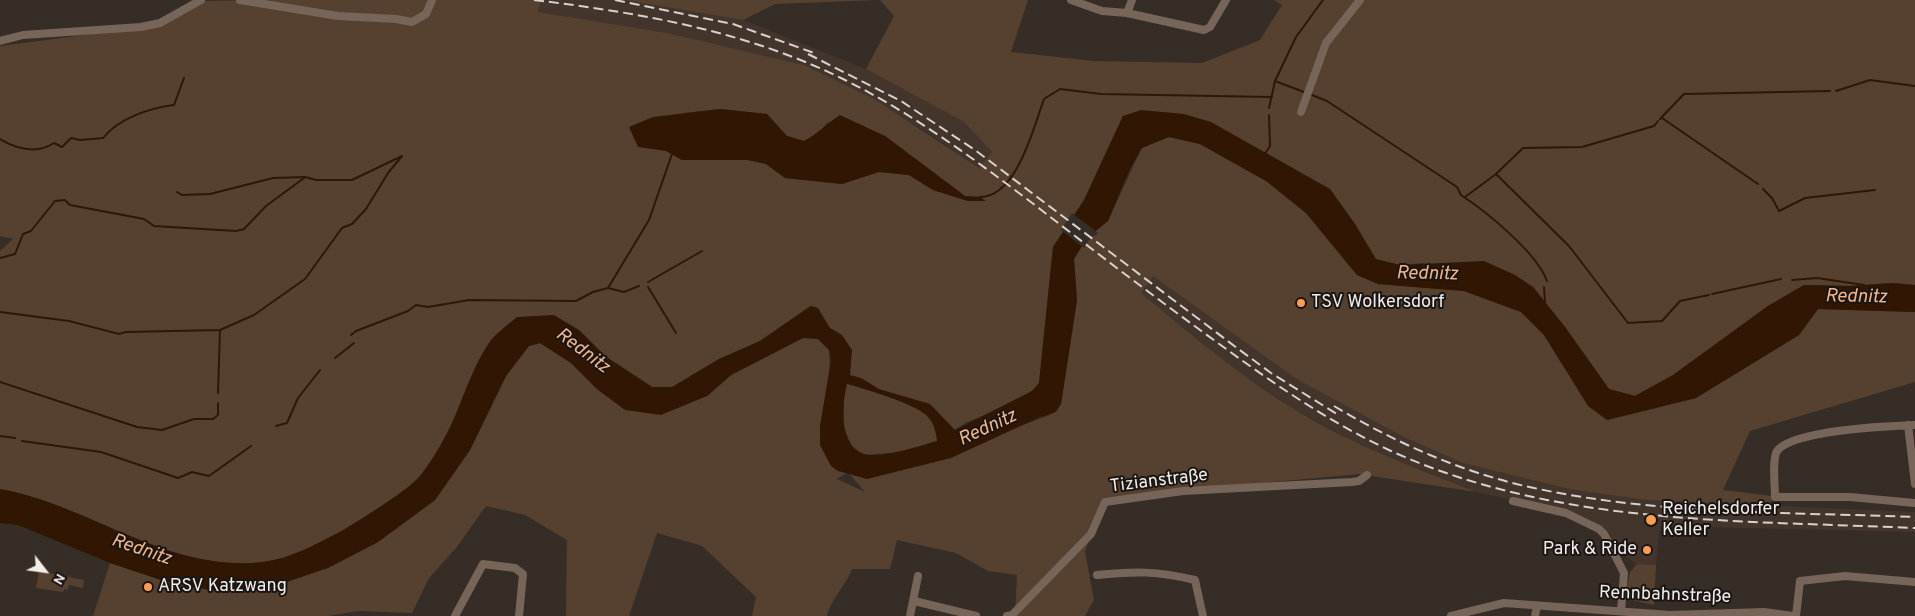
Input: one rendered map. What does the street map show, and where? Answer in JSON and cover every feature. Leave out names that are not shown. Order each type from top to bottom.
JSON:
[{"type":"street","points":[[0,42],[23,35],[141,28],[160,23],[201,0]]},
{"type":"street","points":[[240,0],[338,16],[396,19],[412,22],[426,14],[432,0]]},
{"type":"street","points":[[1071,0],[1085,2],[1102,11],[1127,13],[1204,30],[1210,27],[1226,0]]},
{"type":"street","points":[[1127,13],[1132,0]]},
{"type":"street","points":[[1301,112],[1326,43],[1360,0]]},
{"type":"street","points":[[1915,484],[1912,425],[1840,430],[1802,439],[1780,448],[1775,456],[1775,497],[1850,497],[1915,503]]},
{"type":"street","name":"Tizianstraße","points":[[1007,616],[1012,615],[1091,534],[1105,502],[1183,491],[1352,482],[1359,481],[1367,474]]},
{"type":"street","points":[[1513,501],[1566,513],[1599,528],[1624,573],[1621,611]]},
{"type":"street","points":[[455,616],[484,564],[515,568],[523,574],[519,616]]},
{"type":"street","points":[[1097,575],[1139,571],[1164,572],[1195,580],[1203,616]]},
{"type":"street","points":[[910,616],[918,576]]},
{"type":"street","points":[[1794,616],[1800,581],[1845,576],[1915,582]]},
{"type":"street","points":[[914,601],[976,616]]},
{"type":"street","name":"Rennbahnstraße","points":[[1451,616],[1504,603],[1670,614],[1734,615],[1764,612],[1794,616]]},
{"type":"street","points":[[1535,616],[1537,606]]},
{"type":"shaded area","points":[[541,0],[624,0],[743,20],[866,69],[964,122],[992,152],[979,168],[925,131],[804,65],[668,33],[538,12]]},
{"type":"shaded area","points":[[541,0],[538,12],[668,33],[804,65],[874,99],[979,168],[992,152],[964,122],[866,69],[894,16],[880,0],[1028,0],[1011,52],[1094,61],[1202,63],[1260,40],[1282,5],[1274,0],[1915,0],[1915,285],[1892,283],[1850,286],[1804,285],[1768,306],[1673,375],[1635,396],[1609,389],[1565,327],[1533,287],[1423,263],[1400,265],[1375,259],[1355,224],[1330,189],[1291,169],[1123,116],[1084,200],[1053,247],[1039,383],[1032,391],[990,413],[965,423],[938,441],[900,452],[864,455],[852,447],[844,428],[844,396],[830,328],[810,306],[760,341],[719,359],[673,387],[652,387],[605,356],[579,330],[517,317],[499,332],[484,350],[443,442],[414,482],[382,506],[340,532],[303,550],[283,558],[263,562],[228,563],[194,557],[161,548],[66,509],[33,497],[0,489],[0,251],[13,239],[0,236],[0,46],[154,26],[204,1]],"holes":[[[720,109],[767,114],[787,136],[804,141],[817,134],[828,122],[885,136],[965,196],[980,197],[968,201],[933,190],[909,175],[879,172],[842,184],[785,178],[766,164],[748,160],[682,160],[666,151],[684,113]]]},
{"type":"shaded area","points":[[624,0],[880,0],[775,4],[743,20]]},
{"type":"shaded area","points":[[1169,137],[1200,144],[1266,181],[1306,213],[1357,275],[1378,284],[1464,291],[1521,312],[1544,335],[1562,364],[1607,420],[1696,398],[1799,335],[1818,309],[1915,312],[1915,382],[1750,431],[1723,490],[1772,496],[1771,506],[1646,500],[1574,490],[1463,463],[1402,436],[1295,378],[1153,276],[1141,293],[1218,356],[1257,385],[1320,424],[1364,446],[1476,492],[1359,474],[1104,498],[1085,552],[1094,600],[1085,616],[1015,616],[1017,575],[988,571],[956,553],[897,540],[890,569],[852,569],[832,603],[827,616],[752,616],[756,597],[702,546],[657,533],[629,616],[566,616],[567,540],[525,515],[486,506],[456,548],[429,578],[412,613],[359,611],[328,616],[93,616],[110,563],[164,581],[328,568],[378,542],[435,500],[470,450],[506,376],[529,346],[540,343],[571,363],[598,390],[707,396],[731,375],[803,338],[818,339],[829,350],[830,378],[820,426],[867,479],[906,468],[1050,415],[1061,404],[1077,300],[1074,259],[1087,238],[1108,221],[1142,147]],"holes":[[[848,472],[865,492],[837,479]]]},
{"type":"shaded area","points":[[1153,275],[1295,378],[1574,490],[1646,500],[1915,512],[1915,532],[1660,526],[1656,565],[1637,564],[1604,540],[1603,529],[1575,514],[1476,492],[1368,449],[1299,412],[1233,368],[1141,293]]},
{"type":"shaded area","points":[[1637,564],[1656,565],[1654,605],[1625,599],[1630,572]]},
{"type":"shaded area","points":[[39,571],[84,580],[83,588],[69,585],[68,590],[64,589],[63,592],[36,588]]},
{"type":"water","points":[[720,109],[767,114],[787,136],[804,141],[840,115],[885,136],[965,196],[980,197],[986,201],[968,201],[933,190],[909,175],[879,172],[842,184],[785,178],[766,164],[748,160],[682,160],[666,151],[638,147],[629,127],[653,117]]},
{"type":"water","name":"Rednitz","points":[[1141,110],[1184,114],[1211,122],[1330,189],[1355,224],[1376,259],[1400,265],[1484,261],[1515,275],[1533,287],[1565,327],[1609,389],[1635,396],[1673,375],[1768,306],[1804,285],[1850,286],[1892,283],[1915,285],[1915,312],[1818,309],[1799,335],[1696,398],[1607,420],[1588,406],[1544,335],[1521,312],[1464,291],[1378,284],[1357,275],[1306,213],[1266,181],[1200,144],[1169,137],[1142,148],[1130,169],[1108,221],[1087,238],[1074,259],[1077,300],[1061,404],[1056,412],[1038,418],[951,458],[867,479],[838,471],[831,466],[820,445],[820,426],[831,360],[829,350],[818,339],[803,338],[731,375],[707,396],[661,415],[625,410],[598,390],[571,363],[540,343],[529,346],[506,376],[470,450],[435,500],[378,542],[328,568],[281,584],[224,593],[164,581],[110,563],[18,525],[0,523],[0,489],[33,497],[161,548],[194,557],[228,563],[263,562],[283,558],[340,532],[394,497],[420,476],[447,432],[484,350],[495,336],[517,317],[554,315],[579,330],[605,356],[652,387],[672,387],[719,359],[760,341],[811,306],[818,308],[830,328],[842,335],[852,350],[850,375],[861,378],[879,389],[930,404],[955,430],[1032,391],[1039,383],[1053,247],[1084,200],[1123,116]],"holes":[[[847,384],[902,402],[921,411],[931,422],[937,441],[879,455],[864,454],[856,449],[850,442],[844,423],[843,413]]]},
{"type":"pier","points":[[1072,213],[1098,233],[1089,240],[1084,248],[1061,230]]},
{"type":"waterway","points":[[1269,108],[1275,81],[1296,37],[1323,0]]},
{"type":"waterway","points":[[0,139],[20,148],[34,149],[54,143],[62,147],[71,138],[80,140],[103,138],[117,125],[136,115],[145,111],[174,105],[184,78]]},
{"type":"waterway","points":[[1836,91],[1870,80],[1915,86]]},
{"type":"waterway","points":[[1275,81],[1304,92]]},
{"type":"waterway","points":[[980,197],[993,194],[1014,173],[1029,142],[1044,99],[1060,89],[1101,94],[1272,97]]},
{"type":"waterway","points":[[1660,119],[1684,94],[1830,91]]},
{"type":"waterway","points":[[1312,95],[1327,101],[1457,187],[1461,195],[1497,222],[1522,246],[1533,258],[1547,281]]},
{"type":"waterway","points":[[1264,155],[1270,146],[1269,115]]},
{"type":"waterway","points":[[1662,118],[1758,184]]},
{"type":"waterway","points":[[1465,197],[1496,174],[1523,148],[1582,147],[1654,126],[1658,121]]},
{"type":"waterway","points":[[608,288],[649,220],[672,154]]},
{"type":"waterway","points":[[0,312],[69,321],[119,334],[126,332],[220,330],[254,315],[305,279],[342,228],[352,224],[366,209],[388,173],[402,156],[352,180],[316,180],[305,177],[273,178],[210,194],[182,195],[177,192]]},
{"type":"waterway","points":[[1496,174],[1569,246],[1628,323],[1662,321],[1680,301],[1709,295]]},
{"type":"waterway","points":[[0,258],[15,254],[23,234],[31,231],[55,201],[65,200],[70,205],[144,219],[154,226],[236,231],[244,229],[266,206],[304,178]]},
{"type":"waterway","points":[[1763,189],[1772,198],[1779,211],[1805,198],[1875,190]]},
{"type":"waterway","points":[[648,282],[702,251]]},
{"type":"waterway","name":"Rednitz","points":[[1792,280],[1817,278],[1864,285]]},
{"type":"waterway","points":[[1712,294],[1781,279]]},
{"type":"waterway","points":[[351,335],[356,331],[408,311],[416,305],[428,307],[469,300],[576,301],[593,292],[608,288],[624,292],[639,286]]},
{"type":"waterway","points":[[648,287],[676,333]]},
{"type":"waterway","points":[[1544,287],[1545,302]]},
{"type":"waterway","points":[[218,393],[220,330]]},
{"type":"waterway","points":[[335,358],[354,343]]},
{"type":"waterway","points":[[276,426],[287,423],[298,398],[320,370]]},
{"type":"waterway","points":[[0,382],[137,427],[162,430],[194,419],[213,419],[218,415],[218,403]]},
{"type":"waterway","points":[[0,436],[15,438]]},
{"type":"waterway","points":[[22,441],[101,452],[178,478],[192,472],[209,476],[251,446]]},
{"type":"railway","points":[[534,0],[614,11],[692,26],[769,48],[843,79],[895,107],[969,156],[1181,316],[1287,392],[1369,440],[1391,451],[1454,476],[1517,494],[1582,506],[1648,515],[1714,520],[1915,528]]},
{"type":"railway","points":[[615,0],[733,24],[817,54]]},
{"type":"railway","points":[[808,54],[901,101],[975,150],[1271,373],[1340,416]]},
{"type":"railway","points":[[1334,406],[1381,432],[1456,465],[1508,482],[1581,497],[1676,508],[1723,511],[1915,517]]},
{"type":"place","name":"TSV Wolkersdorf","points":[[1301,303]]},
{"type":"place","name":"Reichelsdorfer Keller","points":[[1651,520]]},
{"type":"place","name":"Park & Ride","points":[[1647,550]]},
{"type":"place","name":"ARSV Katzwang","points":[[148,587]]}]
